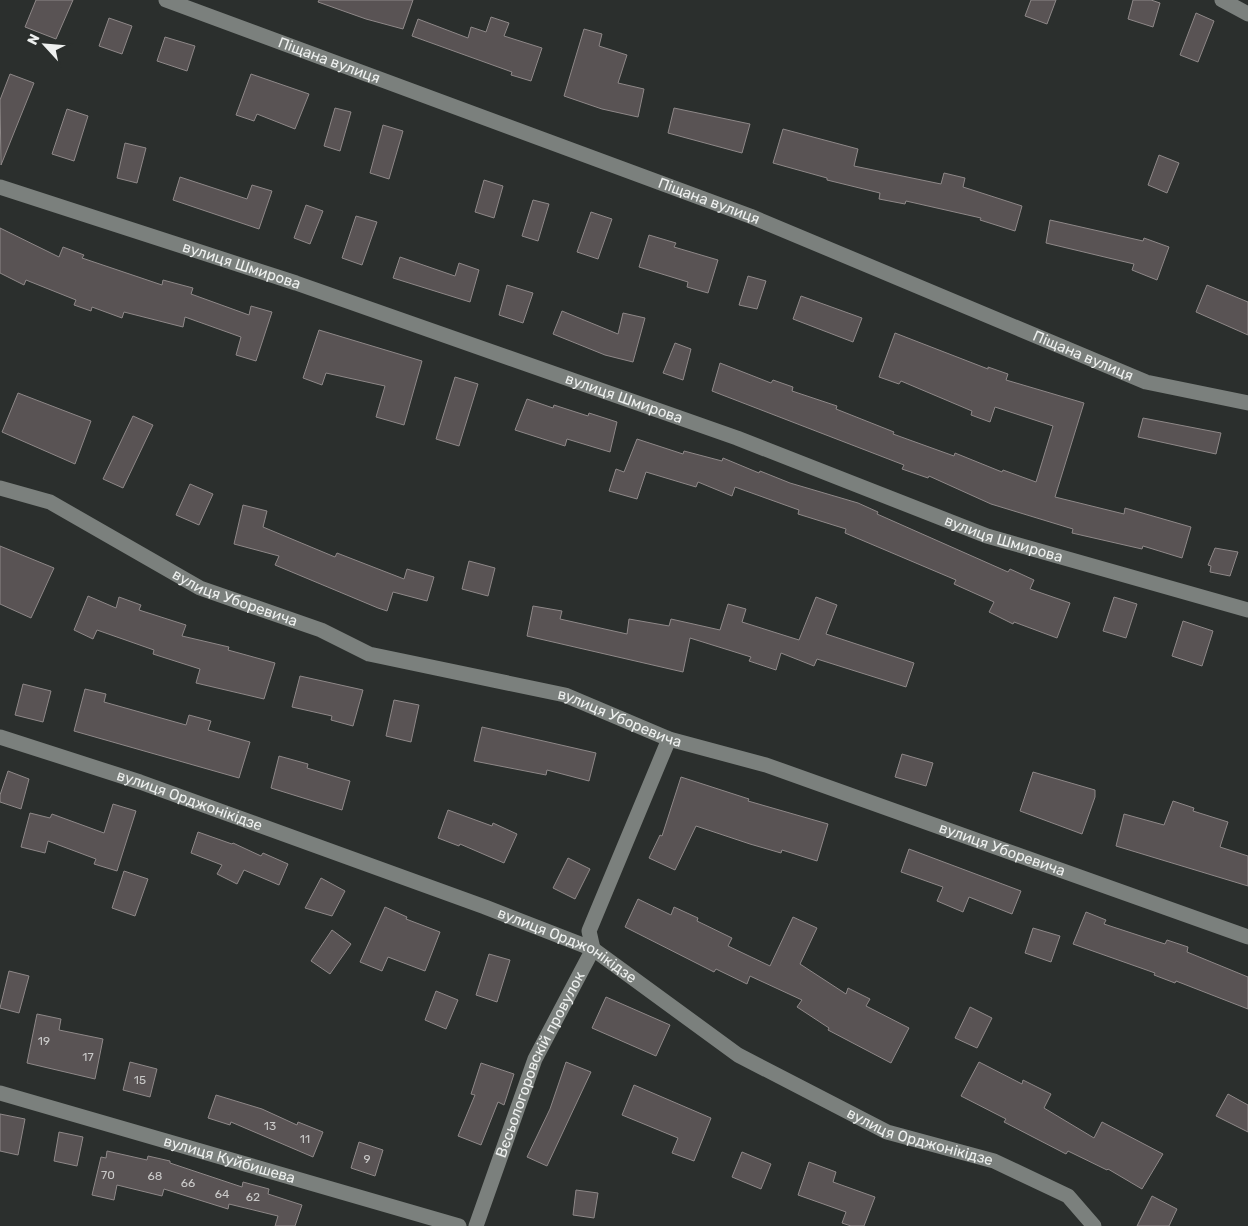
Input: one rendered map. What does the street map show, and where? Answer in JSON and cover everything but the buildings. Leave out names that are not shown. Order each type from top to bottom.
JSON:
[{"type":"street","name":"Піщана вулиця","points":[[166,0],[750,216],[1146,382],[1248,403]]},
{"type":"street","points":[[1222,0],[1248,14]]},
{"type":"street","name":"вулиця Шмирова","points":[[0,187],[296,283],[737,438],[987,536],[1248,610]]},
{"type":"street","name":"вулиця Уборевича","points":[[0,488],[50,502],[200,588],[321,630],[369,654],[565,695],[669,739],[766,765],[1248,937]]},
{"type":"street","name":"вулиця Орджонікідзе","points":[[0,737],[140,782],[485,907],[592,949],[738,1055],[887,1132],[994,1161],[1068,1196],[1094,1226]]},
{"type":"street","name":"Вєсьологоровскій провулок","points":[[476,1226],[535,1059],[592,949],[589,931],[669,739]]},
{"type":"street","name":"вулиця Куйбишева","points":[[0,1093],[459,1226]]}]
